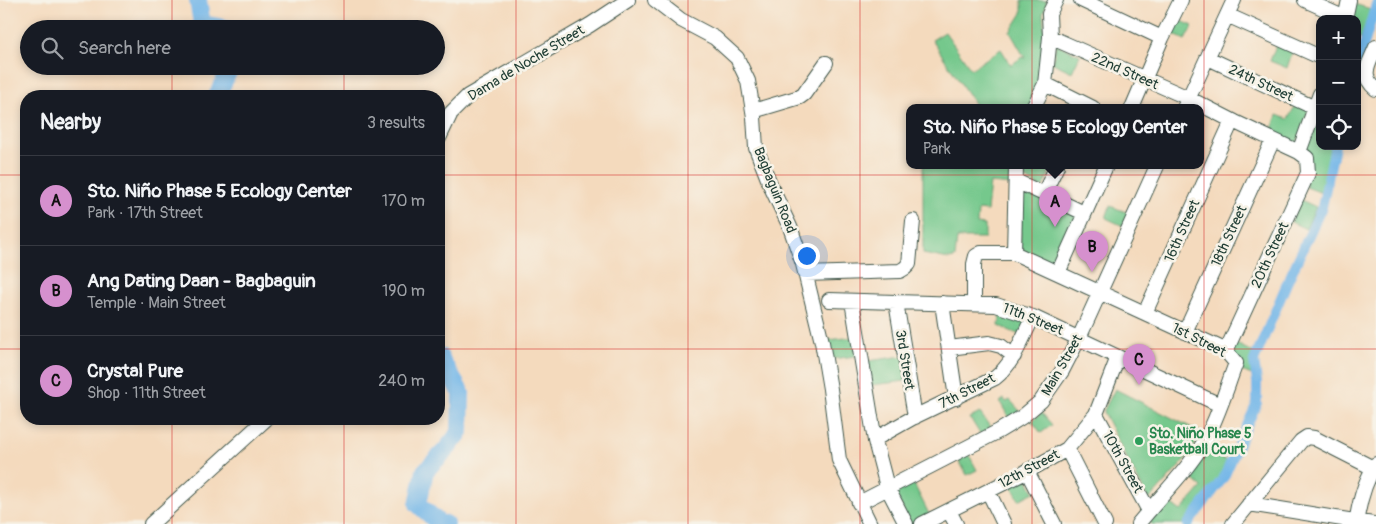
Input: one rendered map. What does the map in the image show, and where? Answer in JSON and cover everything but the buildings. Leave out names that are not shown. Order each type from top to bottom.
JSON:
[{"type":"street","name":"Dama de Noche Street","points":[[445,126],[451,113],[468,96],[590,25],[628,0]]},
{"type":"street","name":"Bagbaguin Road","points":[[655,0],[681,20],[715,38],[737,58],[748,81],[756,148],[772,189],[790,227],[805,274],[822,342],[839,460],[870,524]]},
{"type":"street","points":[[1035,104],[1045,84],[1050,38],[1049,14],[1056,0]]},
{"type":"street","points":[[1081,0],[1162,38]]},
{"type":"street","points":[[1134,104],[1162,38],[1181,0]]},
{"type":"street","points":[[1186,103],[1234,0]]},
{"type":"street","points":[[1306,0],[1338,15]]},
{"type":"street","points":[[1346,15],[1349,0]]},
{"type":"street","points":[[1227,15],[1316,55]]},
{"type":"street","name":"22nd Street","points":[[1050,38],[1144,79],[1186,103]]},
{"type":"street","points":[[1376,47],[1366,74],[1368,82],[1376,89]]},
{"type":"street","name":"24th Street","points":[[1208,58],[1315,108]]},
{"type":"street","points":[[753,111],[800,97],[826,63]]},
{"type":"street","points":[[1045,84],[1081,104]]},
{"type":"street","name":"20th Street","points":[[1226,351],[1308,172],[1303,155],[1316,105]]},
{"type":"street","name":"22nd Street","points":[[1204,110],[1232,121],[1303,155]]},
{"type":"street","name":"16th Street","points":[[1144,313],[1232,121]]},
{"type":"street","name":"18th Street","points":[[1185,332],[1272,140]]},
{"type":"street","points":[[974,303],[976,256],[981,253],[1014,253],[1016,169]]},
{"type":"street","points":[[1044,193],[1055,169]]},
{"type":"street","points":[[1058,272],[1105,169]]},
{"type":"street","name":"Main Street","points":[[859,502],[1000,431],[1022,418],[1041,401],[1062,371],[1079,338],[1156,169]]},
{"type":"street","points":[[1016,180],[1084,213]]},
{"type":"street","points":[[805,274],[900,271],[909,264],[913,221]]},
{"type":"street","name":"1st Street","points":[[1014,253],[1226,351],[1236,363],[1204,442],[1138,524]]},
{"type":"street","name":"11th Street","points":[[829,300],[996,304],[1033,317],[1220,405]]},
{"type":"street","points":[[852,301],[875,439],[888,488],[906,524]]},
{"type":"street","name":"3rd Street","points":[[896,302],[915,417]]},
{"type":"street","points":[[942,303],[956,398]]},
{"type":"street","name":"7th Street","points":[[875,439],[995,378],[1004,371],[1014,356],[1033,317]]},
{"type":"street","points":[[949,348],[989,343],[1001,346],[1014,356]]},
{"type":"street","name":"12th Street","points":[[922,524],[1067,449],[1096,414],[1118,357]]},
{"type":"street","name":"10th Street","points":[[1096,414],[1149,510]]},
{"type":"street","points":[[150,524],[259,425]]},
{"type":"street","points":[[1233,524],[1301,441],[1307,437],[1314,438],[1375,466],[1359,504],[1356,523]]},
{"type":"street","points":[[1067,449],[1105,524]]},
{"type":"street","points":[[1027,471],[1054,524]]},
{"type":"street","points":[[988,491],[1004,524]]},
{"type":"street","points":[[1249,504],[1320,520],[1374,524]]},
{"type":"street","points":[[949,511],[956,524]]},
{"type":"green space","points":[[1022,0],[1047,1],[1043,14],[1045,38],[1041,83],[1031,104],[974,104],[932,40],[945,32],[971,69],[1001,49],[1011,65],[1022,57],[1025,58],[1010,32],[1022,13]]},
{"type":"green space","points":[[1354,4],[1371,9],[1364,39],[1361,38],[1361,15],[1351,15]]},
{"type":"green space","points":[[1177,19],[1193,26],[1185,40],[1170,33]]},
{"type":"green space","points":[[1277,43],[1293,50],[1287,68],[1270,61]]},
{"type":"green space","points":[[1056,44],[1080,55],[1072,72],[1053,63]]},
{"type":"green space","points":[[1296,104],[1309,108],[1296,146],[1270,135],[1277,115],[1288,119]]},
{"type":"green space","points":[[1314,123],[1316,124],[1316,150],[1333,150],[1322,193],[1306,187],[1303,151]]},
{"type":"green space","points":[[923,169],[992,169],[992,172],[1011,171],[1012,185],[990,183],[987,211],[978,210],[977,224],[985,225],[985,238],[957,238],[955,258],[949,259],[923,254]]},
{"type":"green space","points":[[1021,169],[1043,169],[1050,172],[1042,188],[1021,176]]},
{"type":"green space","points":[[1022,190],[1076,213],[1078,219],[1057,267],[1022,251],[1020,246]]},
{"type":"green space","points":[[1301,200],[1316,207],[1306,229],[1291,222]]},
{"type":"green space","points":[[1110,206],[1129,213],[1123,226],[1106,218]]},
{"type":"green space","points":[[1001,309],[1028,318],[1020,335],[999,326]]},
{"type":"green space","points":[[854,337],[856,356],[832,359],[828,340]]},
{"type":"green space","points":[[1235,343],[1256,354],[1253,361],[1254,376],[1237,369],[1230,351]]},
{"type":"green space","points":[[903,356],[906,381],[872,385],[868,361]]},
{"type":"green space","points":[[1115,389],[1202,433],[1186,459],[1148,499],[1103,412]]},
{"type":"green space","points":[[1004,399],[1006,402],[1010,400],[1020,411],[1009,418],[1000,402]]},
{"type":"green space","points":[[1041,412],[1052,425],[1041,433],[1032,421]]},
{"type":"green space","points":[[980,413],[991,428],[980,434],[970,418]]},
{"type":"green space","points":[[1207,449],[1229,462],[1223,477],[1185,524],[1152,524],[1150,522],[1167,501],[1181,511],[1202,487],[1188,475]]},
{"type":"green space","points":[[968,453],[977,470],[967,475],[958,459]]},
{"type":"green space","points":[[1026,476],[1034,492],[1019,500],[1011,484]]},
{"type":"green space","points":[[913,482],[930,516],[915,524],[910,524],[896,495],[899,489]]},
{"type":"waterway","points":[[198,0],[201,20]]},
{"type":"waterway","points":[[1360,60],[1376,4]]},
{"type":"waterway","points":[[220,90],[227,75]]},
{"type":"waterway","points":[[1188,524],[1224,477],[1257,403],[1254,361],[1322,207],[1334,150]]},
{"type":"waterway","points":[[445,366],[461,393],[460,432],[446,450],[425,471],[418,504],[440,524],[446,524]]},
{"type":"place","name":"Sto. Niño Phase 5 Ecology Center","points":[[1055,227]]},
{"type":"place","name":"Ang Dating Daan - Bagbaguin","points":[[1092,272]]},
{"type":"place","name":"Crystal Pure","points":[[1139,385]]},
{"type":"place","name":"Sto. Niño Phase 5 Basketball Court","points":[[1139,441]]}]
